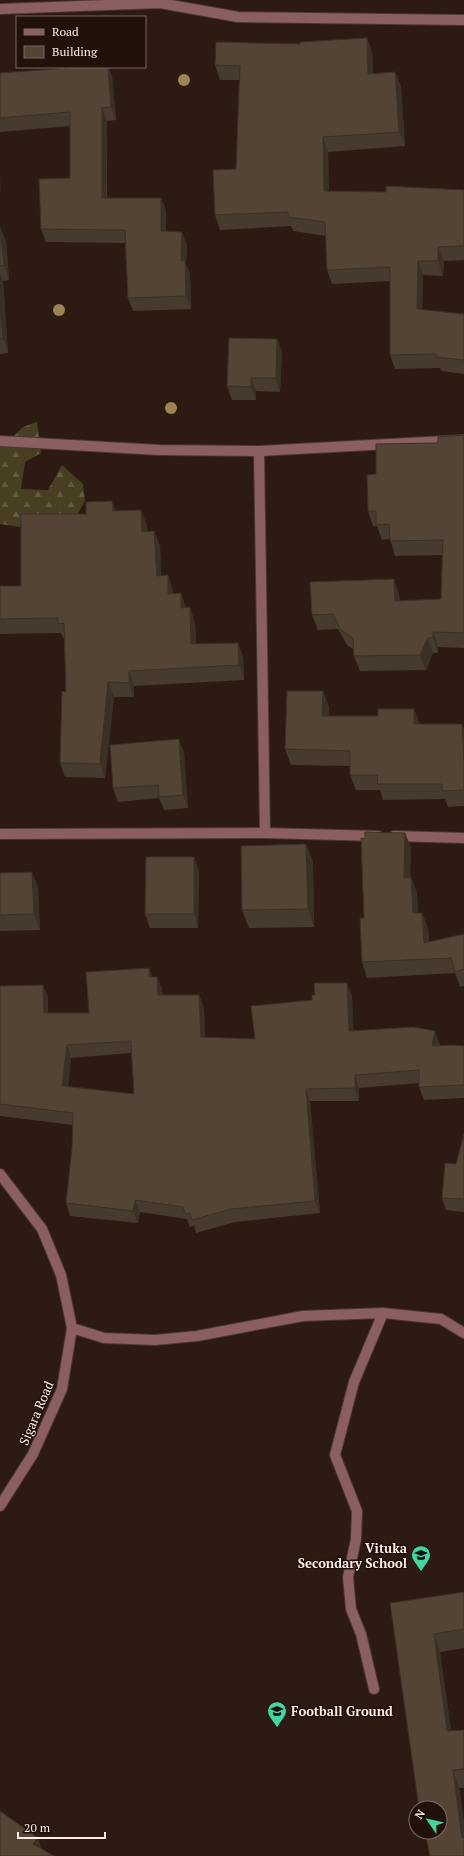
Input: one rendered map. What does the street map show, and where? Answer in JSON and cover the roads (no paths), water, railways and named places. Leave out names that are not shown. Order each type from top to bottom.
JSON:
[{"type":"street","points":[[0,9],[63,3],[160,3],[238,17],[464,20]]},
{"type":"street","points":[[0,441],[159,450],[259,451],[464,440]]},
{"type":"street","points":[[259,451],[265,833]]},
{"type":"street","points":[[0,834],[265,833],[464,838]]},
{"type":"street","name":"Sigara Road","points":[[0,1174],[42,1229],[61,1275],[72,1328],[62,1390],[33,1454],[0,1506]]},
{"type":"street","points":[[72,1328],[104,1338],[155,1340],[197,1336],[303,1316],[382,1314],[441,1319],[464,1333]]},
{"type":"street","points":[[374,1689],[361,1634],[351,1609],[348,1583],[356,1539],[357,1511],[336,1455],[354,1382],[382,1314]]},
{"type":"place","name":"Vituka Secondary School","points":[[421,1572]]},
{"type":"place","name":"Football Ground","points":[[277,1728]]}]
